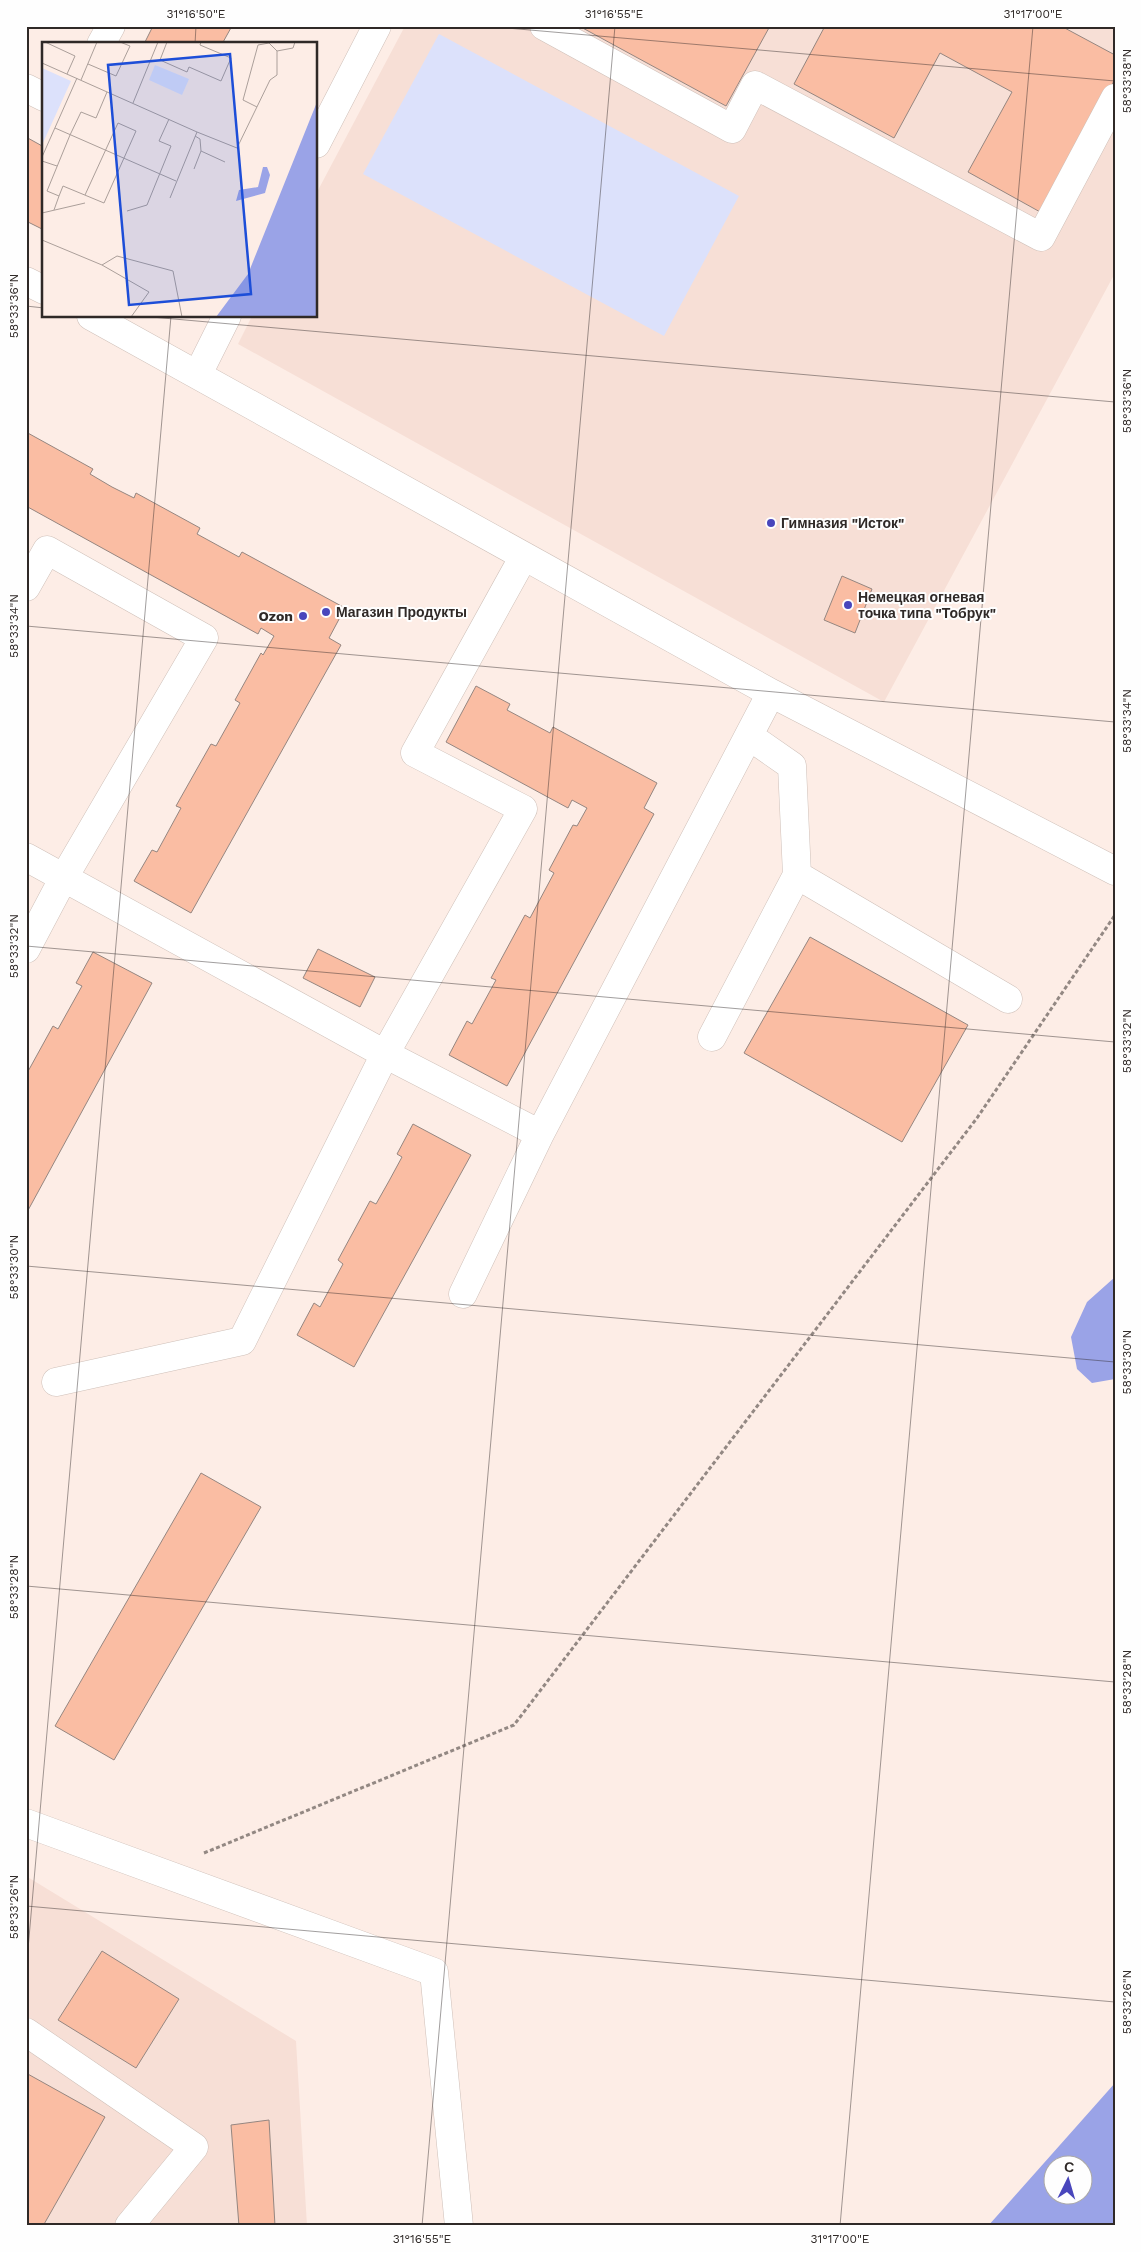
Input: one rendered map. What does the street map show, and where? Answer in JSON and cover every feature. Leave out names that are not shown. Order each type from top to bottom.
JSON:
[{"type":"street","points":[[102,42],[110,26]]},
{"type":"street","points":[[318,140],[377,26]]},
{"type":"street","points":[[544,26],[732,129],[755,86],[1041,237],[1115,98]]},
{"type":"street","points":[[26,88],[42,96]]},
{"type":"street","points":[[26,281],[42,289]]},
{"type":"street","points":[[96,318],[771,693],[1115,871]]},
{"type":"street","points":[[198,374],[226,318]]},
{"type":"street","points":[[26,587],[47,550],[204,638],[63,879],[26,949]]},
{"type":"street","points":[[56,1382],[242,1341],[385,1054],[523,809],[414,753],[524,556]]},
{"type":"street","points":[[463,1294],[540,1134],[771,693]]},
{"type":"street","points":[[712,1037],[797,875],[792,766],[749,736]]},
{"type":"street","points":[[26,857],[385,1054],[540,1134]]},
{"type":"street","points":[[797,875],[1008,999]]},
{"type":"street","points":[[26,1823],[434,1972],[459,2226]]},
{"type":"street","points":[[26,2032],[194,2147],[129,2226]]},
{"type":"path","points":[[160,1872],[514,1725],[978,1118],[1115,915]]},
{"type":"shaded area","name":"Гимназия \"Исток\"","points":[[405,26],[1115,26],[1115,273],[884,702],[238,344],[251,318],[318,318],[318,190]]},
{"type":"shaded area","points":[[439,34],[739,196],[664,336],[363,174]]},
{"type":"shaded area","points":[[26,1876],[296,2041],[307,2226],[26,2226]]},
{"type":"water","points":[[1115,1277],[1115,1379],[1092,1383],[1077,1369],[1071,1337],[1087,1302]]},
{"type":"water","points":[[1115,2083],[1115,2226],[988,2226],[1044,2163],[1044,2204],[1094,2204],[1094,2154],[1052,2154]]},
{"type":"building","points":[[153,26],[232,26],[223,42],[145,42]]},
{"type":"building","points":[[579,26],[770,26],[726,106]]},
{"type":"building","points":[[825,26],[1061,26],[1115,55],[1115,79],[1042,213],[968,172],[1012,92],[940,53],[894,138],[794,84]]},
{"type":"building","points":[[26,137],[42,146],[42,229],[26,221]]},
{"type":"building","points":[[26,432],[93,469],[90,474],[112,487],[134,498],[136,493],[200,528],[197,534],[239,557],[242,552],[345,608],[329,638],[341,645],[191,913],[134,881],[152,850],[157,852],[181,808],[176,806],[211,744],[216,746],[240,703],[235,700],[261,653],[263,655],[274,636],[261,628],[258,634],[26,506]]},
{"type":"building","name":"Немецкая огневая точка типа \"Тобрук\"","points":[[842,576],[872,589],[855,633],[824,620]]},
{"type":"building","points":[[476,686],[510,704],[507,710],[550,733],[553,727],[657,783],[644,808],[654,814],[507,1086],[449,1055],[467,1021],[472,1024],[496,980],[491,978],[525,915],[530,918],[554,873],[549,870],[573,825],[577,826],[587,808],[572,800],[568,808],[446,742]]},
{"type":"building","points":[[810,937],[968,1025],[902,1142],[744,1053]]},
{"type":"building","points":[[318,949],[375,977],[360,1007],[303,978]]},
{"type":"building","points":[[93,952],[152,983],[26,1214],[26,1075],[53,1026],[58,1029],[82,986],[76,983]]},
{"type":"building","points":[[413,1124],[471,1155],[354,1367],[297,1335],[314,1303],[320,1307],[343,1264],[338,1260],[370,1201],[376,1204],[389,1181],[402,1157],[397,1154]]},
{"type":"building","points":[[201,1473],[261,1507],[114,1760],[55,1726]]},
{"type":"building","points":[[102,1951],[179,1999],[136,2068],[58,2020]]},
{"type":"building","points":[[26,2073],[105,2117],[43,2226],[26,2226]]},
{"type":"building","points":[[269,2120],[275,2226],[239,2226],[231,2125]]},
{"type":"place","name":"Гимназия \"Исток\"","points":[[771,523]]},
{"type":"place","name":"Немецкая огневая точка типа \"Тобрук\"","points":[[848,605]]},
{"type":"place","name":"Магазин Продукты","points":[[326,612]]},
{"type":"place","name":"Ozon","points":[[303,616]]}]
